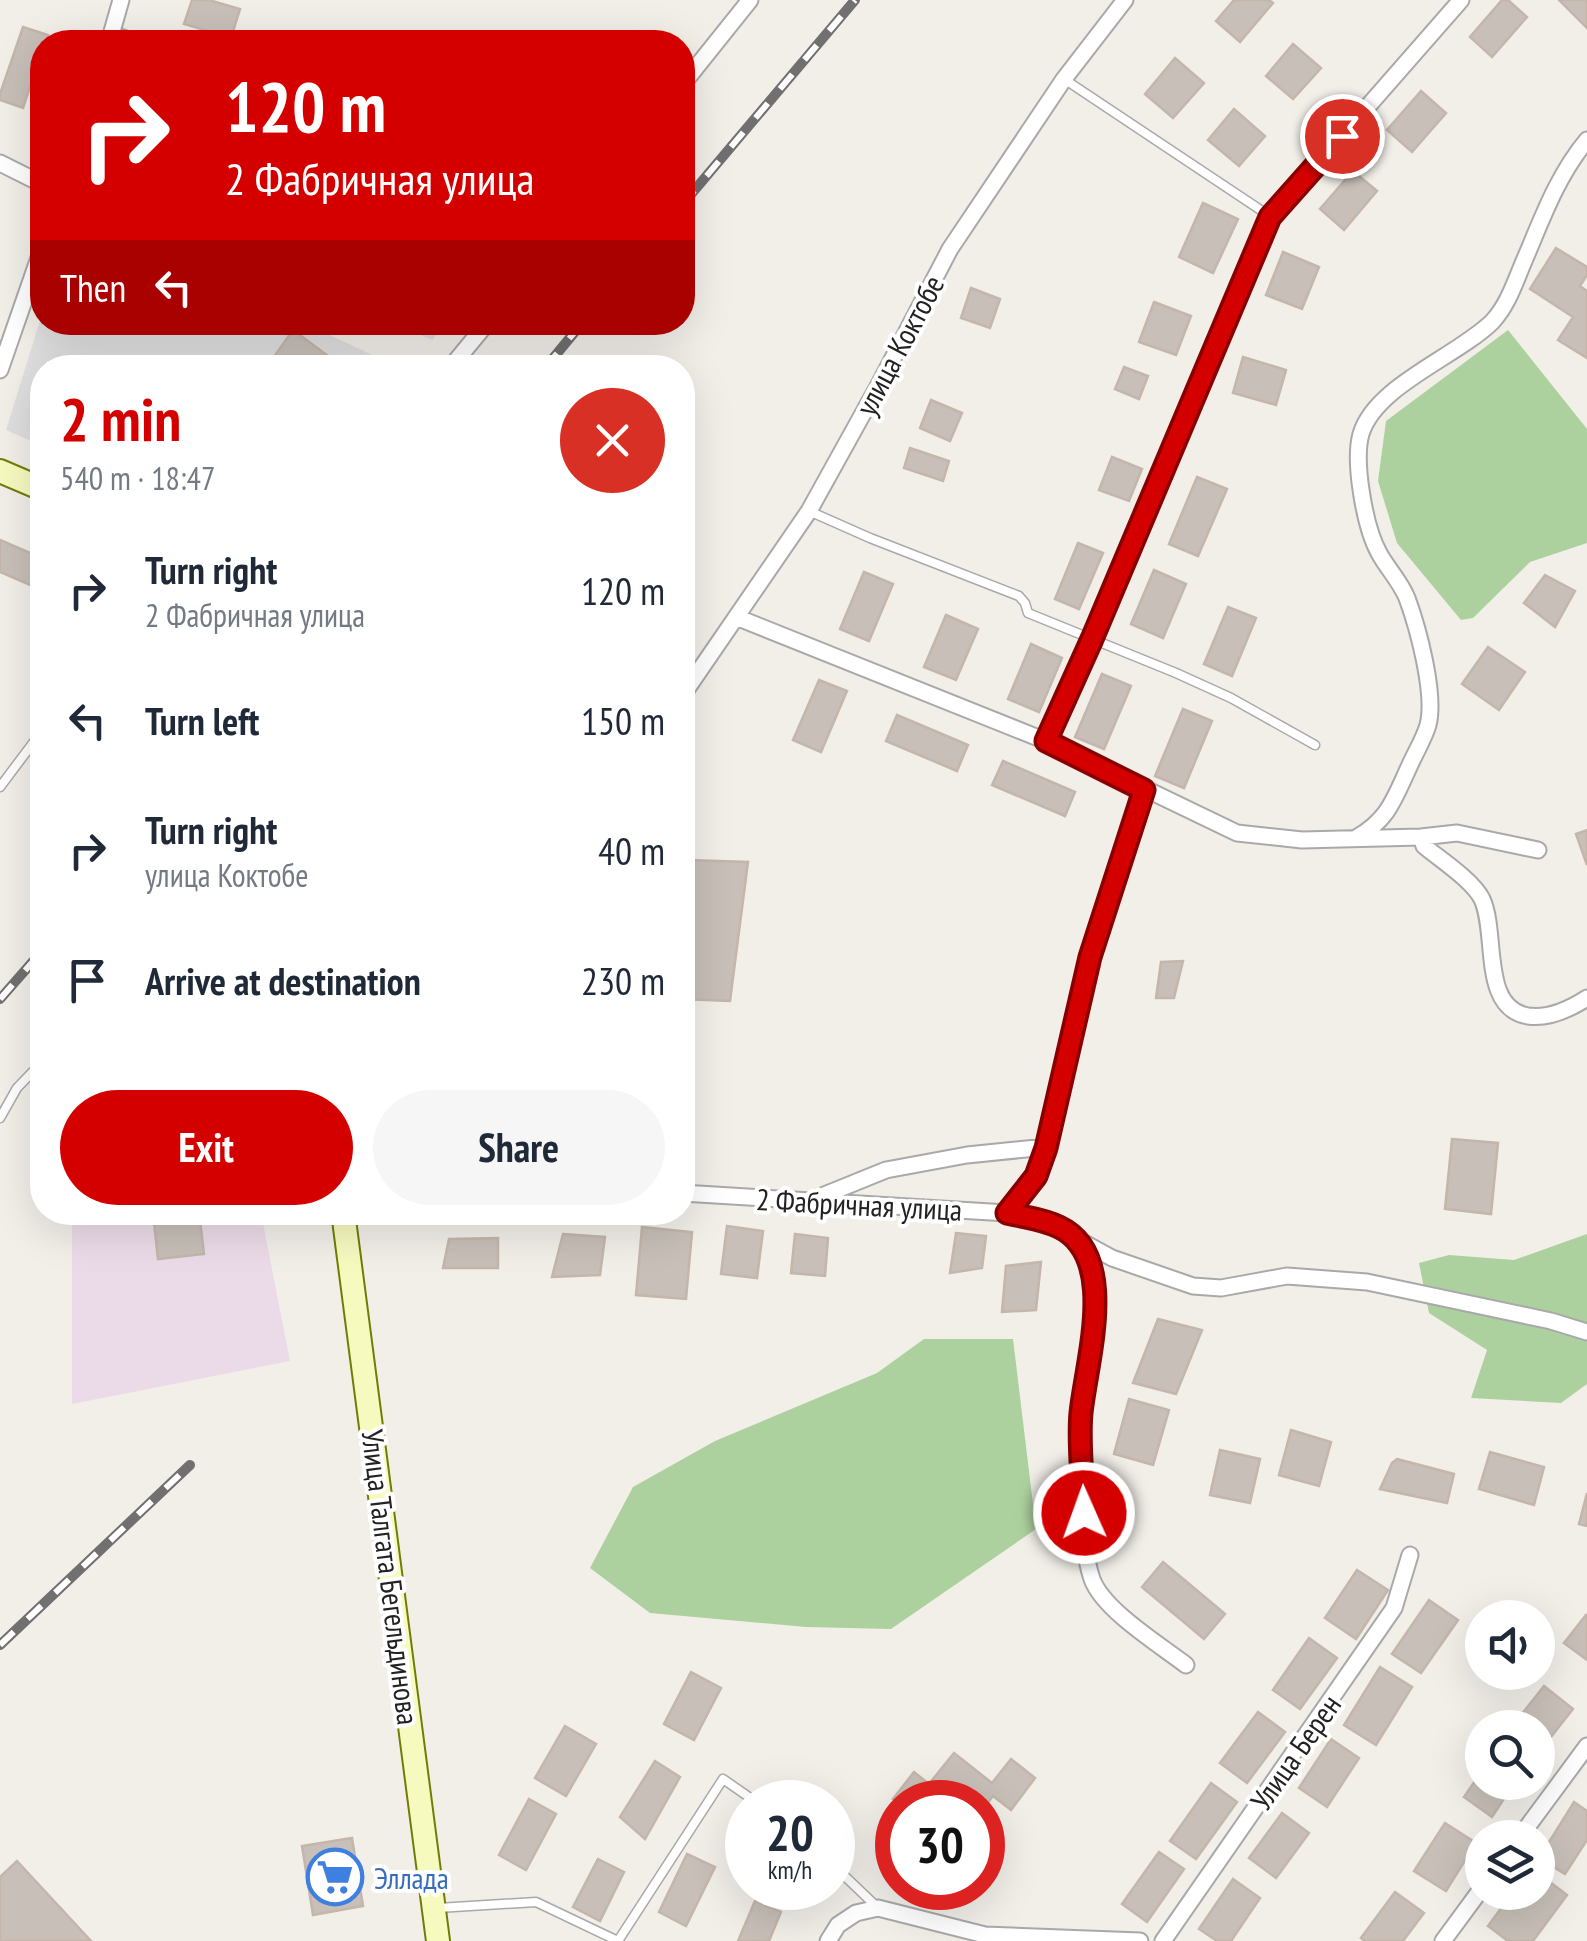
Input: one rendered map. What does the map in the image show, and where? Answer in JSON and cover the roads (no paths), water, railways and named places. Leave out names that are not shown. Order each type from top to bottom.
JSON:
[{"type":"street","points":[[112,30],[121,0]]},
{"type":"street","points":[[727,0],[736,18]]},
{"type":"street","points":[[695,69],[750,0]]},
{"type":"street","name":"улица Коктобе","points":[[695,677],[809,510],[950,249],[1064,79],[1126,0]]},
{"type":"street","points":[[1046,741],[1270,217],[1461,0]]},
{"type":"street","points":[[1356,838],[1380,822],[1393,805],[1428,726],[1430,704],[1427,674],[1406,596],[1368,532],[1358,463],[1361,433],[1389,394],[1474,338],[1496,318],[1510,296],[1558,181],[1587,140]]},
{"type":"street","points":[[0,163],[30,178]]},
{"type":"street","points":[[0,370],[30,284]]},
{"type":"street","points":[[461,355],[477,335]]},
{"type":"street","points":[[0,471],[30,484]]},
{"type":"street","points":[[736,617],[1046,741],[1237,833],[1302,840],[1458,833],[1538,850]]},
{"type":"street","name":"2 Фабричная улица","points":[[695,1194],[1007,1213],[1036,1176],[1046,1148],[1090,957],[1144,790]]},
{"type":"street","points":[[1421,836],[1424,846],[1480,896],[1490,921],[1498,992],[1507,1007],[1524,1016],[1545,1017],[1587,998]]},
{"type":"street","points":[[808,1201],[886,1170],[967,1155],[1046,1148]]},
{"type":"street","points":[[1007,1213],[1060,1227],[1112,1258],[1193,1286],[1221,1288],[1287,1276],[1367,1282],[1587,1332]]},
{"type":"street","name":"Улица Талгата Бегельдинова","points":[[345,1225],[438,1941]]},
{"type":"street","points":[[1074,1237],[1094,1278],[1096,1310],[1081,1417],[1085,1545],[1092,1580],[1104,1601],[1186,1666]]},
{"type":"street","name":"Улица Берен","points":[[1163,1941],[1394,1608],[1410,1555]]},
{"type":"street","points":[[1533,1820],[1587,1746]]},
{"type":"street","points":[[828,1941],[838,1924],[856,1912],[875,1909]]},
{"type":"street","points":[[886,1910],[985,1935],[1140,1941]]},
{"type":"street","points":[[1443,1941],[1466,1910]]},
{"type":"lane","points":[[1064,79],[1270,217]]},
{"type":"lane","points":[[809,510],[1018,596],[1028,613],[1230,698],[1315,745]]},
{"type":"lane","points":[[0,787],[30,747]]},
{"type":"lane","points":[[0,1118],[17,1088],[30,1074]]},
{"type":"lane","points":[[434,1908],[536,1902],[618,1941],[723,1778],[726,1780]]},
{"type":"lane","points":[[855,1886],[875,1905]]},
{"type":"railway","points":[[695,190],[855,0]]},
{"type":"railway","points":[[556,355],[572,335]]},
{"type":"railway","points":[[0,999],[30,965]]},
{"type":"railway","points":[[0,1645],[190,1465]]},
{"type":"place","name":"Эллада","points":[[335,1877]]}]
